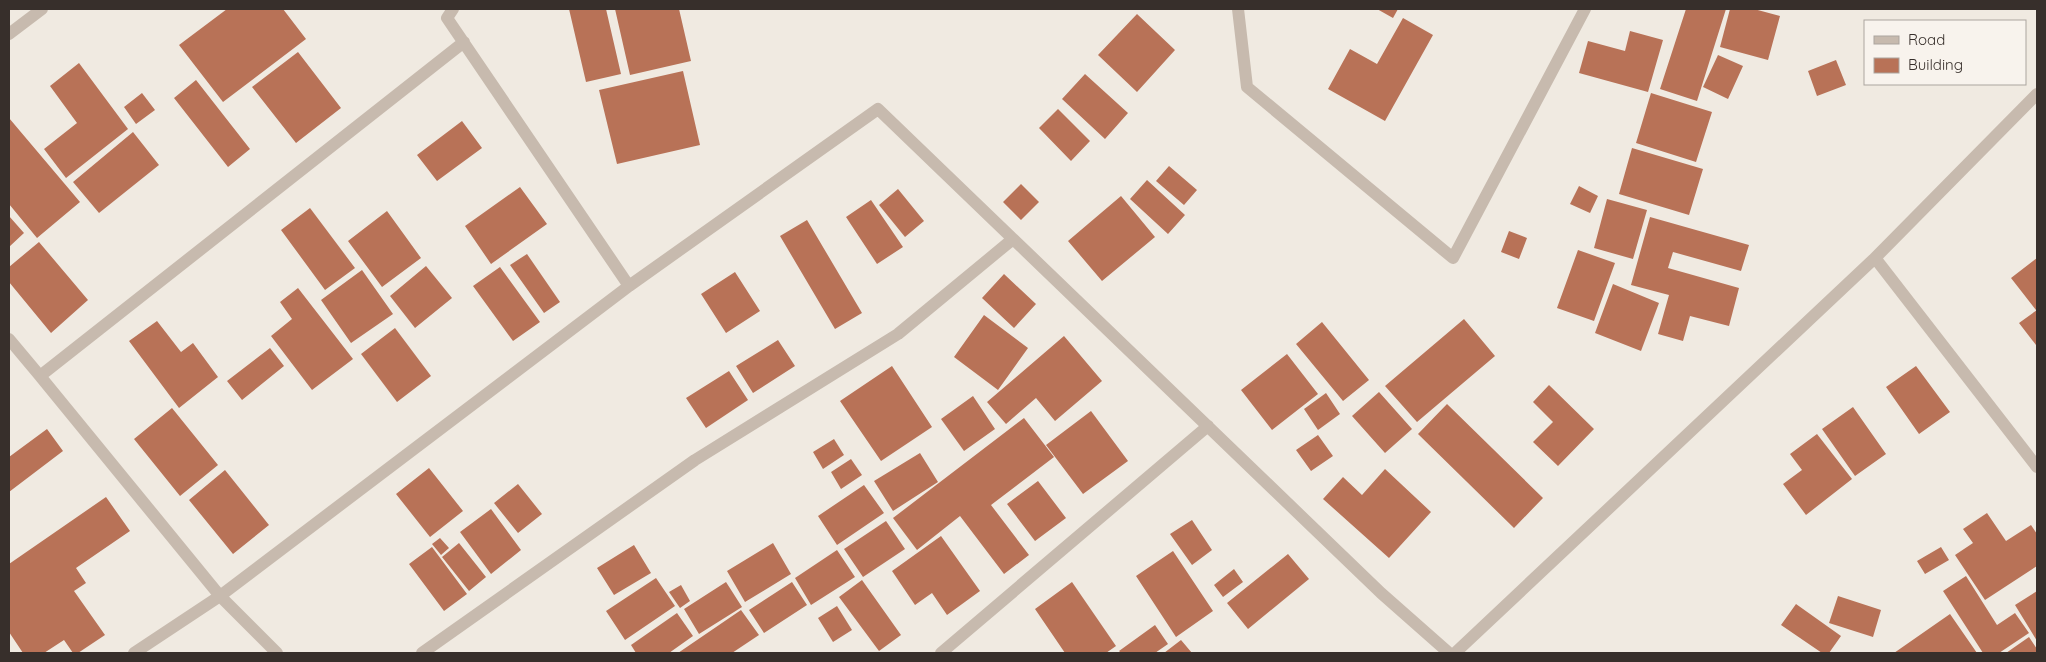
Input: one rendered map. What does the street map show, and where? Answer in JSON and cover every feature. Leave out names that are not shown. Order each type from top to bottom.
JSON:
[{"type":"street","points":[[9,34],[42,9]]},
{"type":"street","points":[[453,9],[447,18],[629,286]]},
{"type":"street","points":[[1238,9],[1247,87],[1453,258],[1585,9]]},
{"type":"street","points":[[40,376],[464,42]]},
{"type":"street","points":[[1456,653],[1875,258],[2037,94]]},
{"type":"street","points":[[134,653],[220,596],[629,286],[878,109],[1381,593],[1449,653]]},
{"type":"street","points":[[422,653],[695,460],[898,334],[1013,239]]},
{"type":"street","points":[[1875,258],[2037,467]]},
{"type":"street","points":[[9,339],[220,596],[277,653]]},
{"type":"street","points":[[941,653],[1208,426]]},
{"type":"building","points":[[227,9],[283,9],[306,39],[223,102],[179,45]]},
{"type":"building","points":[[569,9],[606,9],[621,74],[586,82]]},
{"type":"building","points":[[615,9],[679,9],[691,61],[630,75]]},
{"type":"building","points":[[1377,9],[1398,9],[1393,18]]},
{"type":"building","points":[[1686,9],[1726,9],[1697,101],[1660,89]]},
{"type":"building","points":[[1730,9],[1754,9],[1780,16],[1768,60],[1720,47]]},
{"type":"building","points":[[1137,14],[1175,50],[1137,92],[1098,55]]},
{"type":"building","points":[[1403,18],[1433,35],[1385,121],[1328,89],[1350,49],[1377,64]]},
{"type":"building","points":[[1630,31],[1663,40],[1648,92],[1579,73],[1588,41],[1625,51]]},
{"type":"building","points":[[298,52],[341,108],[296,143],[252,87]]},
{"type":"building","points":[[1718,55],[1743,66],[1728,99],[1703,87]]},
{"type":"building","points":[[1836,60],[1846,85],[1817,96],[1808,71]]},
{"type":"building","points":[[79,63],[128,129],[66,178],[44,149],[77,123],[50,86]]},
{"type":"building","points":[[683,71],[700,145],[617,164],[599,90]]},
{"type":"building","points":[[1085,74],[1128,113],[1105,139],[1062,99]]},
{"type":"building","points":[[196,80],[250,149],[228,167],[174,98]]},
{"type":"building","points":[[142,93],[155,110],[136,124],[124,107]]},
{"type":"building","points":[[1651,93],[1712,112],[1696,162],[1636,143]]},
{"type":"building","points":[[1058,109],[1090,141],[1071,161],[1039,128]]},
{"type":"building","points":[[9,118],[80,202],[37,238],[9,204]]},
{"type":"building","points":[[462,121],[482,148],[437,181],[417,155]]},
{"type":"building","points":[[133,132],[159,165],[99,213],[73,182]]},
{"type":"building","points":[[1632,148],[1703,169],[1689,215],[1619,194]]},
{"type":"building","points":[[1169,166],[1197,190],[1184,205],[1156,181]]},
{"type":"building","points":[[1147,180],[1185,215],[1168,234],[1130,199]]},
{"type":"building","points":[[1021,184],[1039,202],[1021,220],[1003,202]]},
{"type":"building","points":[[1579,186],[1598,196],[1590,213],[1570,204]]},
{"type":"building","points":[[520,187],[547,224],[491,264],[465,226]]},
{"type":"building","points":[[898,189],[924,221],[905,237],[879,205]]},
{"type":"building","points":[[1121,196],[1155,237],[1102,281],[1068,241]]},
{"type":"building","points":[[1607,199],[1647,210],[1633,259],[1594,248]]},
{"type":"building","points":[[871,200],[903,247],[877,264],[846,217]]},
{"type":"building","points":[[310,208],[355,268],[325,290],[281,230]]},
{"type":"building","points":[[387,211],[421,258],[382,287],[348,241]]},
{"type":"building","points":[[9,216],[24,233],[9,247]]},
{"type":"building","points":[[1650,217],[1749,245],[1741,271],[1673,252],[1668,268],[1739,288],[1729,326],[1690,316],[1683,341],[1658,334],[1669,295],[1631,285]]},
{"type":"building","points":[[807,220],[862,313],[835,329],[780,236]]},
{"type":"building","points":[[1509,231],[1527,238],[1519,259],[1501,252]]},
{"type":"building","points":[[39,242],[88,300],[51,333],[9,282],[9,267]]},
{"type":"building","points":[[1578,250],[1615,263],[1594,321],[1557,308]]},
{"type":"building","points":[[527,254],[560,302],[544,313],[510,265]]},
{"type":"building","points":[[2037,258],[2037,308],[2036,310],[2011,278]]},
{"type":"building","points":[[426,266],[452,298],[415,328],[390,296]]},
{"type":"building","points":[[500,267],[540,322],[513,341],[473,286]]},
{"type":"building","points":[[362,270],[393,314],[351,343],[321,300]]},
{"type":"building","points":[[735,272],[760,311],[726,333],[701,294]]},
{"type":"building","points":[[1004,274],[1036,304],[1014,328],[982,298]]},
{"type":"building","points":[[1613,284],[1659,303],[1641,351],[1595,333]]},
{"type":"building","points":[[298,288],[353,359],[312,390],[271,336],[292,319],[280,302]]},
{"type":"building","points":[[2037,310],[2037,344],[2036,345],[2019,323]]},
{"type":"building","points":[[984,315],[1028,348],[998,390],[954,357]]},
{"type":"building","points":[[1464,319],[1495,356],[1417,422],[1385,386]]},
{"type":"building","points":[[157,321],[181,352],[193,343],[218,377],[179,408],[129,341]]},
{"type":"building","points":[[1322,322],[1369,380],[1343,401],[1296,344]]},
{"type":"building","points":[[395,328],[431,376],[397,402],[361,354]]},
{"type":"building","points":[[1064,336],[1102,381],[1055,421],[1036,398],[1006,424],[987,402]]},
{"type":"building","points":[[778,340],[795,366],[753,393],[736,366]]},
{"type":"building","points":[[270,348],[284,366],[242,400],[227,381]]},
{"type":"building","points":[[1287,354],[1318,394],[1272,430],[1241,390]]},
{"type":"building","points":[[892,366],[932,427],[881,461],[840,401]]},
{"type":"building","points":[[1916,366],[1950,412],[1919,434],[1886,387]]},
{"type":"building","points":[[729,371],[748,400],[706,428],[686,398]]},
{"type":"building","points":[[1549,385],[1594,429],[1558,466],[1533,442],[1553,422],[1533,402]]},
{"type":"building","points":[[1379,392],[1412,429],[1385,453],[1352,416]]},
{"type":"building","points":[[1326,393],[1340,414],[1318,430],[1304,409]]},
{"type":"building","points":[[973,396],[995,429],[964,451],[941,419]]},
{"type":"building","points":[[1447,404],[1543,498],[1514,528],[1418,434]]},
{"type":"building","points":[[1853,407],[1886,454],[1855,476],[1822,429]]},
{"type":"building","points":[[172,408],[218,465],[180,496],[134,439]]},
{"type":"building","points":[[1091,411],[1128,461],[1083,494],[1046,445]]},
{"type":"building","points":[[1024,418],[1054,457],[991,505],[1029,555],[1004,574],[960,516],[917,550],[893,518]]},
{"type":"building","points":[[47,429],[63,451],[9,492],[9,457]]},
{"type":"building","points":[[1817,434],[1852,479],[1806,515],[1783,484],[1802,470],[1790,454]]},
{"type":"building","points":[[1318,435],[1333,456],[1311,471],[1296,450]]},
{"type":"building","points":[[834,439],[844,455],[823,469],[813,452]]},
{"type":"building","points":[[920,453],[938,482],[893,511],[874,481]]},
{"type":"building","points":[[851,459],[862,475],[841,489],[831,472]]},
{"type":"building","points":[[429,468],[463,511],[430,537],[396,494]]},
{"type":"building","points":[[1385,469],[1431,512],[1389,558],[1323,499],[1343,477],[1362,495]]},
{"type":"building","points":[[225,470],[269,525],[233,554],[189,500]]},
{"type":"building","points":[[1038,481],[1066,518],[1035,541],[1007,504]]},
{"type":"building","points":[[518,484],[542,514],[518,533],[494,503]]},
{"type":"building","points":[[864,485],[884,513],[837,545],[818,516]]},
{"type":"building","points":[[106,497],[130,531],[76,568],[86,583],[74,591],[105,635],[78,653],[73,653],[64,640],[44,653],[23,653],[9,632],[9,564]]},
{"type":"building","points":[[491,509],[521,550],[491,574],[460,532]]},
{"type":"building","points":[[1987,513],[2006,541],[2031,525],[2037,534],[2037,566],[1985,600],[1955,555],[1973,543],[1963,529]]},
{"type":"building","points":[[1192,520],[1212,550],[1192,565],[1170,534]]},
{"type":"building","points":[[886,521],[905,549],[863,577],[844,549]]},
{"type":"building","points":[[941,536],[980,591],[947,615],[932,593],[915,605],[892,571]]},
{"type":"building","points":[[440,538],[449,548],[441,555],[432,544]]},
{"type":"building","points":[[459,543],[486,577],[469,591],[442,557]]},
{"type":"building","points":[[773,543],[791,574],[745,602],[727,571]]},
{"type":"building","points":[[634,545],[651,573],[614,595],[597,568]]},
{"type":"building","points":[[432,547],[467,594],[444,611],[409,564]]},
{"type":"building","points":[[1941,547],[1949,560],[1925,574],[1917,561]]},
{"type":"building","points":[[837,550],[855,577],[811,605],[795,578]]},
{"type":"building","points":[[1173,551],[1213,611],[1176,637],[1136,576]]},
{"type":"building","points":[[1288,554],[1309,579],[1248,629],[1227,603]]},
{"type":"building","points":[[1234,569],[1243,582],[1223,597],[1214,585]]},
{"type":"building","points":[[1966,576],[1997,625],[2015,613],[2029,633],[1999,653],[1983,653],[1943,591]]},
{"type":"building","points":[[656,578],[675,606],[625,640],[606,611]]},
{"type":"building","points":[[862,580],[901,635],[879,651],[839,597]]},
{"type":"building","points":[[726,582],[742,607],[699,634],[684,609]]},
{"type":"building","points":[[792,582],[807,605],[764,633],[749,610]]},
{"type":"building","points":[[1072,582],[1116,646],[1106,653],[1065,653],[1035,609]]},
{"type":"building","points":[[681,585],[690,601],[680,608],[669,592]]},
{"type":"building","points":[[2037,591],[2037,641],[2015,605]]},
{"type":"building","points":[[1838,596],[1881,610],[1873,637],[1829,623]]},
{"type":"building","points":[[1796,604],[1841,636],[1829,653],[1822,653],[1781,625]]},
{"type":"building","points":[[837,606],[852,630],[833,642],[818,618]]},
{"type":"building","points":[[741,610],[759,635],[732,653],[678,653]]},
{"type":"building","points":[[677,613],[693,636],[669,653],[636,653],[631,645]]},
{"type":"building","points":[[1950,614],[1977,653],[1894,653]]},
{"type":"building","points":[[1155,625],[1168,644],[1155,653],[1121,653],[1119,651]]},
{"type":"building","points":[[2029,637],[2037,649],[2037,653],[2006,653]]},
{"type":"building","points":[[1181,640],[1192,653],[1164,653]]}]
